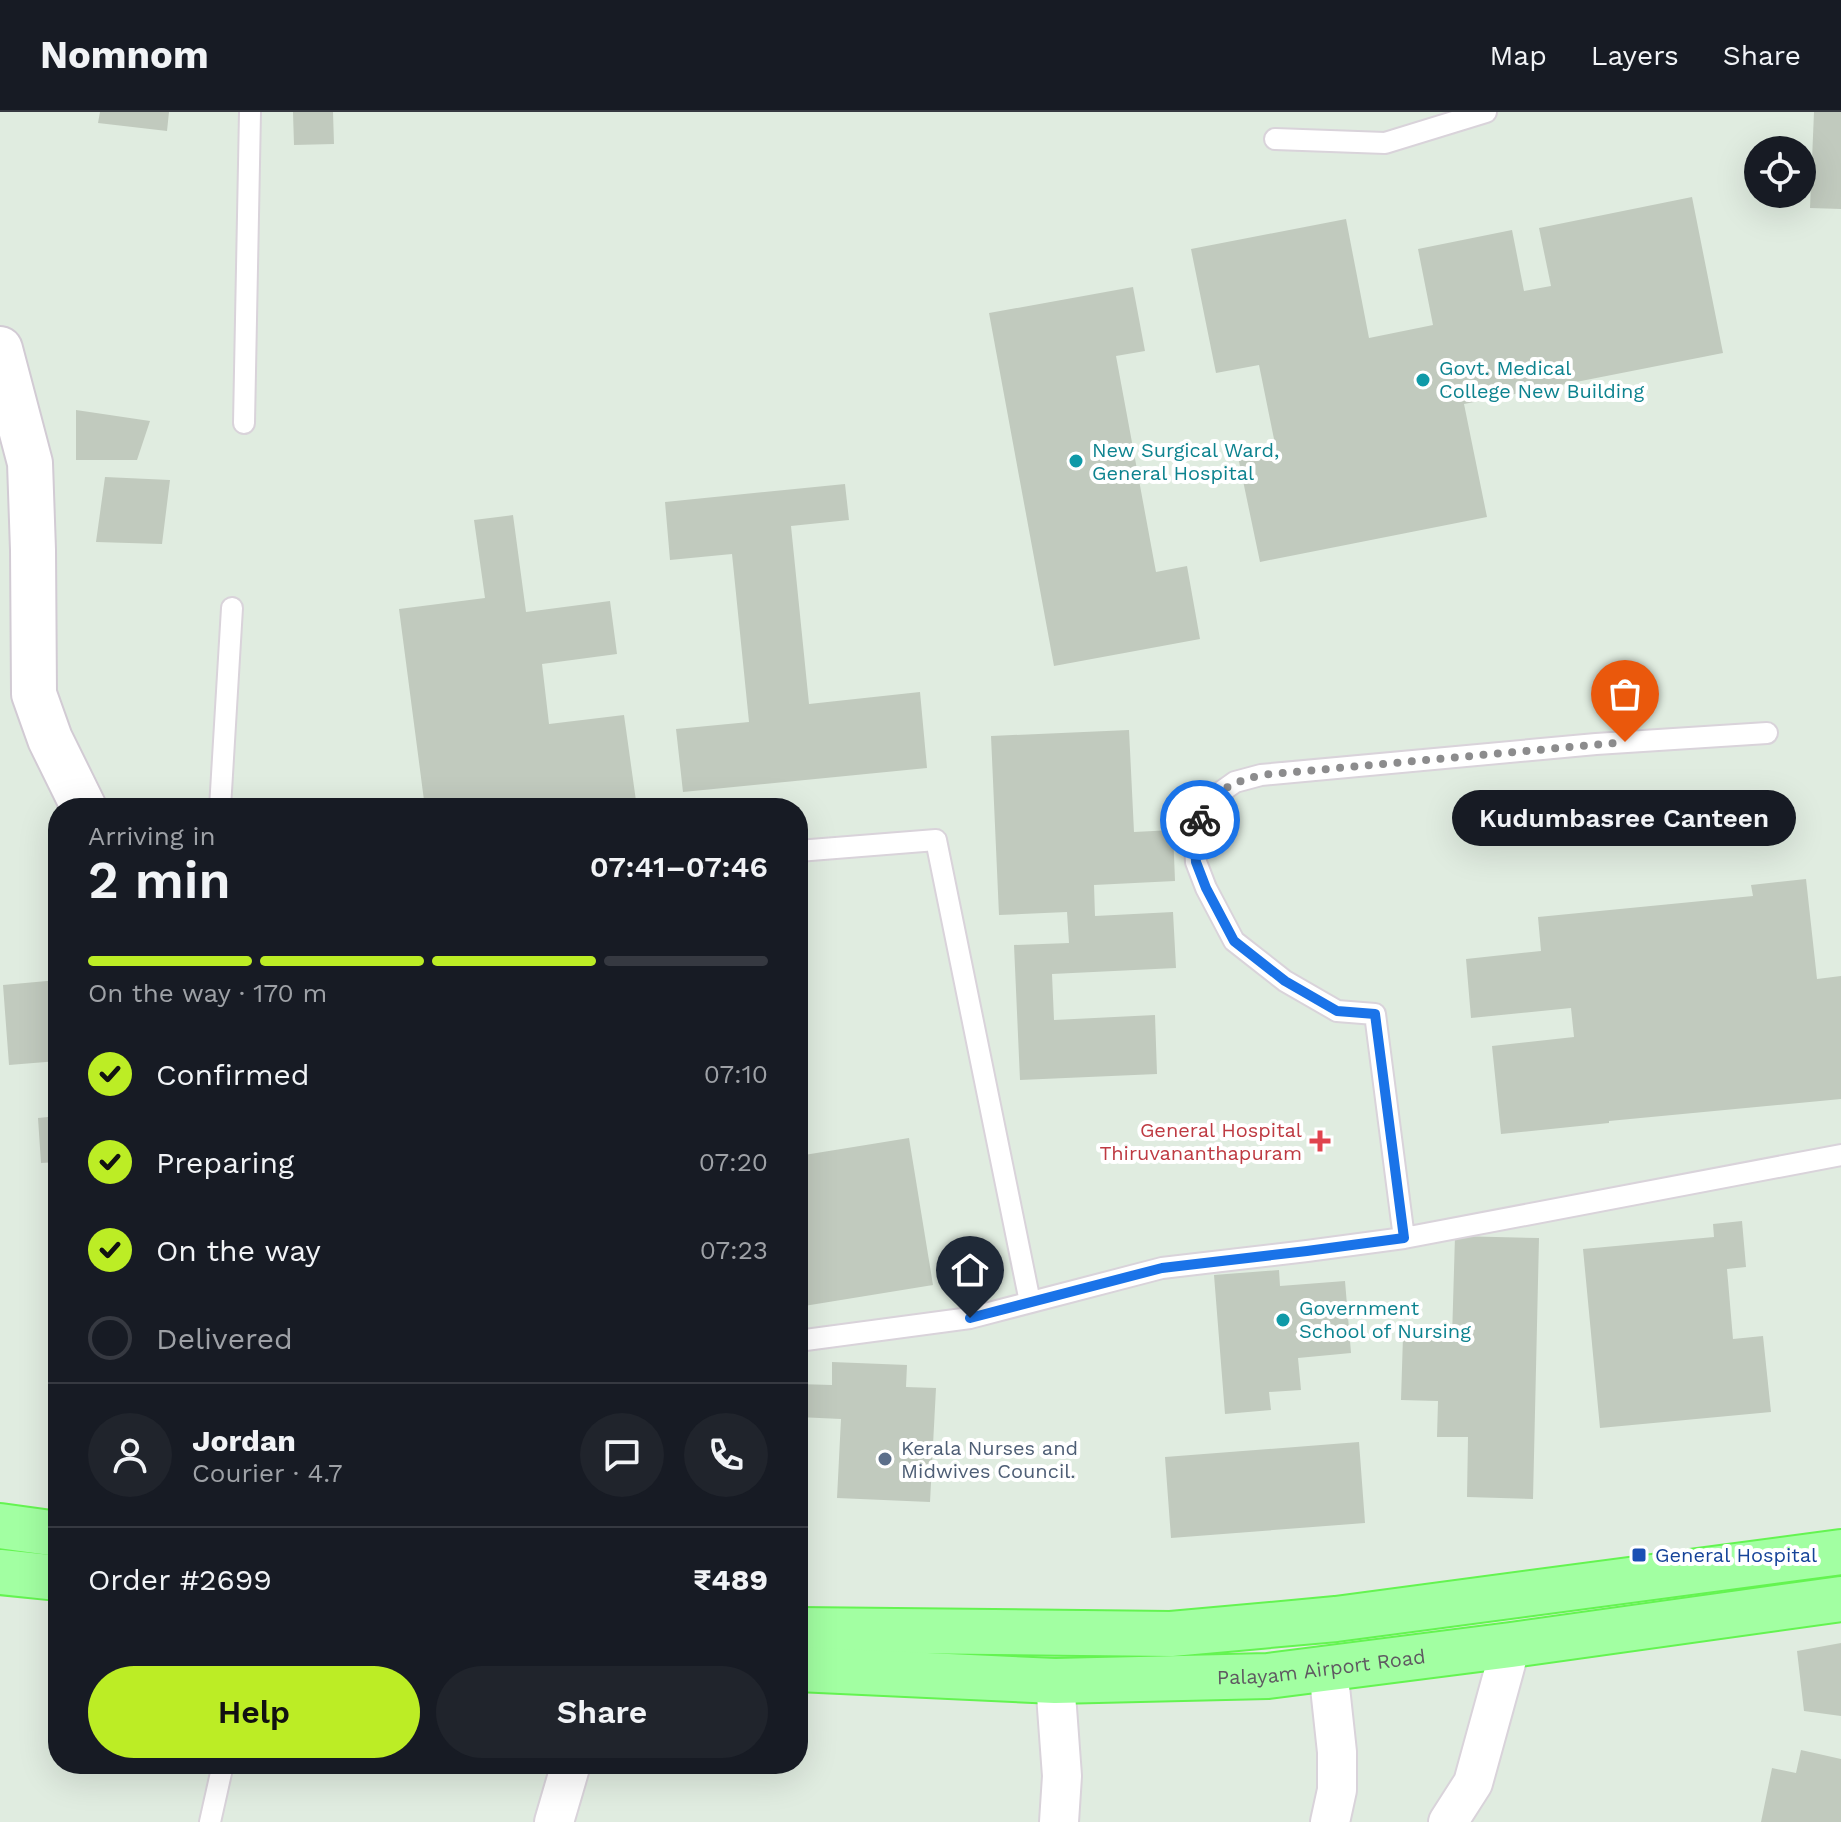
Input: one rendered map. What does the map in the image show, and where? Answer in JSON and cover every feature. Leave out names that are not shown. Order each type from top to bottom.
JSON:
[{"type":"main road","points":[[0,1526],[48,1533]]},
{"type":"main road","points":[[808,1630],[1171,1634],[1336,1619],[1841,1552]]},
{"type":"main road","points":[[0,1572],[48,1577]]},
{"type":"main road","name":"Palayam Airport Road","points":[[808,1669],[1055,1681],[1268,1676],[1841,1599]]},
{"type":"street","points":[[0,349],[30,463],[34,694],[50,739],[79,798]]},
{"type":"street","points":[[1448,1822],[1473,1783],[1511,1645]]},
{"type":"street","points":[[1328,1669],[1337,1752],[1337,1790],[1330,1822]]},
{"type":"street","points":[[1055,1681],[1062,1776],[1059,1822]]},
{"type":"street","points":[[554,1822],[568,1774]]},
{"type":"lane","points":[[244,423],[250,112]]},
{"type":"lane","points":[[1275,139],[1385,143],[1486,112]]},
{"type":"lane","points":[[221,798],[232,608]]},
{"type":"lane","points":[[1404,1238],[1375,1014],[1337,1011],[1285,981],[1234,941],[1196,862],[1194,832],[1211,799],[1235,782],[1261,775],[1596,744],[1767,733]]},
{"type":"lane","points":[[808,850],[936,840],[1030,1302]]},
{"type":"lane","points":[[808,1340],[970,1318],[1162,1268],[1404,1238],[1841,1155]]},
{"type":"lane","points":[[210,1822],[221,1774]]},
{"type":"building","points":[[100,112],[169,112],[167,131],[98,123]]},
{"type":"building","points":[[293,112],[333,112],[334,144],[294,145]]},
{"type":"building","points":[[1814,112],[1841,112],[1841,209],[1810,208],[1816,208],[1816,136],[1813,136]]},
{"type":"building","name":"Govt. Medical College New Building","points":[[1692,197],[1723,353],[1464,404],[1487,517],[1260,562],[1237,452],[1275,444],[1259,365],[1216,373],[1191,249],[1346,219],[1369,338],[1433,325],[1418,249],[1512,230],[1524,291],[1551,286],[1539,228]]},
{"type":"building","name":"New Surgical Ward, General Hospital","points":[[1133,287],[1145,351],[1116,356],[1156,572],[1187,566],[1200,639],[1054,666],[989,313]]},
{"type":"building","points":[[76,410],[150,421],[137,460],[76,460]]},
{"type":"building","points":[[105,477],[170,480],[162,544],[96,542]]},
{"type":"building","points":[[845,484],[849,520],[791,526],[809,704],[920,692],[927,768],[683,792],[676,729],[749,722],[732,554],[670,560],[665,502]]},
{"type":"building","points":[[513,515],[526,612],[610,601],[617,654],[542,664],[549,724],[624,715],[636,798],[424,798],[399,609],[485,598],[474,520]]},
{"type":"building","points":[[1129,730],[1134,832],[1173,830],[1175,881],[1094,885],[1095,916],[1173,912],[1176,968],[1052,974],[1054,1020],[1155,1015],[1157,1074],[1020,1080],[1014,945],[1069,943],[1067,912],[999,915],[991,736]]},
{"type":"building","points":[[1806,879],[1817,979],[1841,976],[1841,1099],[1501,1134],[1492,1046],[1574,1037],[1571,1008],[1471,1018],[1466,959],[1541,951],[1538,917],[1753,896],[1751,885]]},
{"type":"building","points":[[48,981],[48,1062],[9,1065],[3,985]]},
{"type":"building","points":[[48,1117],[48,1163],[41,1163],[38,1118]]},
{"type":"building","points":[[909,1138],[933,1285],[808,1305],[808,1154]]},
{"type":"building","points":[[1742,1221],[1746,1267],[1727,1269],[1733,1339],[1763,1336],[1771,1412],[1600,1428],[1583,1249],[1714,1237],[1713,1224]]},
{"type":"building","points":[[1455,1236],[1539,1238],[1533,1499],[1467,1497],[1468,1437],[1437,1437],[1438,1401],[1401,1400],[1403,1336],[1452,1338]]},
{"type":"building","name":"Government School of Nursing","points":[[1279,1270],[1280,1286],[1345,1281],[1351,1353],[1298,1358],[1301,1390],[1269,1392],[1271,1410],[1225,1414],[1214,1275]]},
{"type":"building","name":"Kerala Nurses and Midwives Council.","points":[[832,1362],[907,1365],[906,1387],[936,1388],[930,1502],[837,1498],[841,1419],[808,1417],[808,1384],[832,1385]]},
{"type":"building","points":[[1359,1442],[1365,1523],[1171,1538],[1165,1457]]},
{"type":"building","points":[[1841,1643],[1841,1716],[1804,1711],[1797,1651]]},
{"type":"building","points":[[1801,1750],[1841,1759],[1841,1822],[1761,1822],[1772,1768],[1796,1773]]},
{"type":"way so far","points":[[1200,820],[1211,799],[1235,782],[1261,775],[1625,742]]},
{"type":"place","name":"Govt. Medical College New Building","points":[[1423,380]]},
{"type":"place","name":"New Surgical Ward, General Hospital","points":[[1076,461]]},
{"type":"place","name":"Kudumbasree Canteen","points":[[1625,742]]},
{"type":"place","name":"General Hospital Thiruvananthapuram","points":[[1320,1141]]},
{"type":"place","name":"Government School of Nursing","points":[[1283,1320]]},
{"type":"place","name":"Kerala Nurses and Midwives Council.","points":[[885,1459]]},
{"type":"place","name":"General Hospital","points":[[1639,1555]]},
{"type":"route","points":[[970,1318],[1162,1268],[1404,1238],[1375,1014],[1337,1011],[1285,981],[1234,941],[1196,862],[1194,832],[1200,820]]}]
